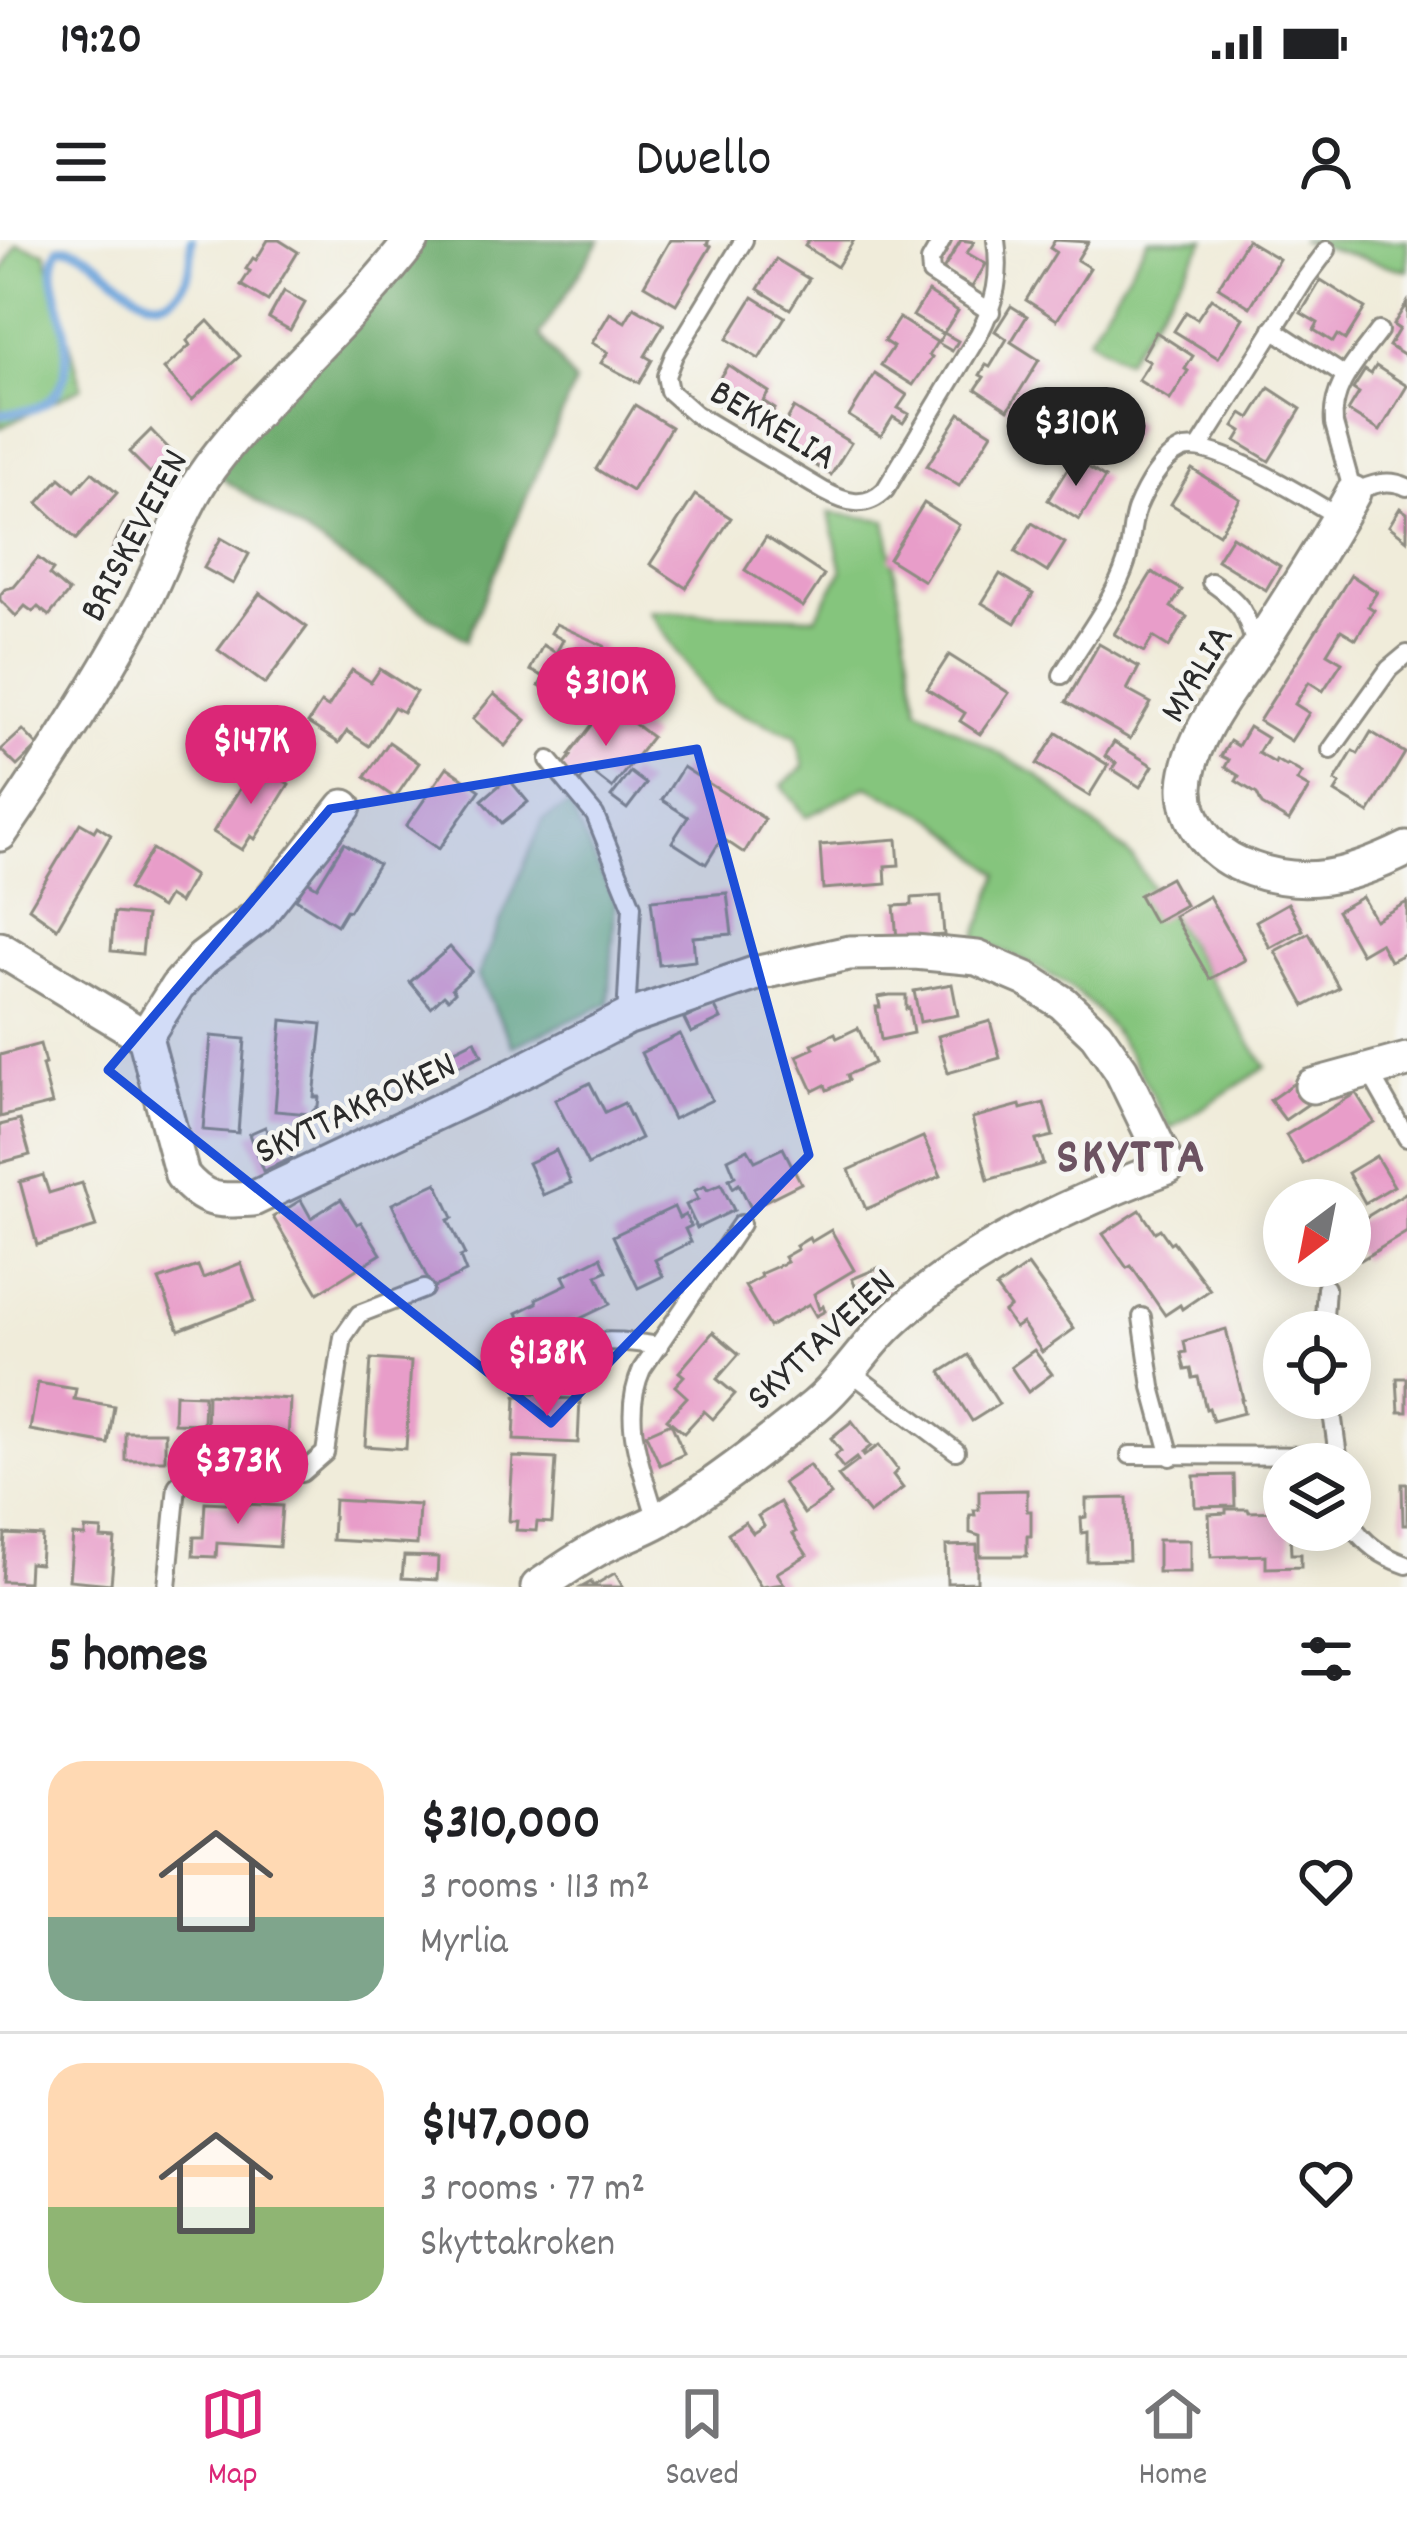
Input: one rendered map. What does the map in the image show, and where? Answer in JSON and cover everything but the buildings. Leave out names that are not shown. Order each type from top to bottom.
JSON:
[{"type":"street","name":"BRISKEVEIEN","points":[[0,834],[123,641],[208,470],[412,240]]},
{"type":"street","name":"MYRLIA","points":[[1347,506],[1214,714],[1192,760],[1188,802],[1207,839],[1230,861],[1277,878],[1316,880],[1407,849]]},
{"type":"street","points":[[0,950],[145,1037],[177,987],[202,959],[258,916],[344,806]]},
{"type":"street","name":"SKYTTAKROKEN","points":[[145,1037],[182,1175],[196,1192],[220,1201],[253,1198],[626,1018],[754,974],[849,952],[977,958],[1026,979],[1063,1003],[1096,1034],[1121,1070],[1168,1168]]},
{"type":"street","points":[[1312,1086],[1407,1060]]},
{"type":"street","name":"SKYTTAVEIEN","points":[[538,1587],[594,1550],[657,1521],[724,1475],[818,1404],[851,1372],[887,1325],[997,1244],[1104,1191],[1168,1168]]},
{"type":"lane","name":"BEKKELIA","points":[[744,240],[674,355],[666,376],[669,391],[695,414],[848,502],[874,500],[885,490],[991,312],[999,274],[996,240]]},
{"type":"lane","points":[[942,240],[928,266],[934,278],[991,312]]},
{"type":"lane","points":[[1199,448],[1328,250]]},
{"type":"lane","points":[[1273,329],[1346,376]]},
{"type":"lane","points":[[1347,506],[1333,412],[1346,376],[1379,332]]},
{"type":"lane","points":[[1062,675],[1118,580],[1143,495],[1179,451],[1199,448],[1347,506]]},
{"type":"lane","points":[[1347,506],[1383,482],[1407,487]]},
{"type":"lane","points":[[1211,582],[1244,611],[1256,650]]},
{"type":"lane","points":[[1331,750],[1378,683],[1407,654]]},
{"type":"lane","points":[[549,760],[595,815],[632,906],[626,1018]]},
{"type":"lane","points":[[1369,1071],[1407,1138]]},
{"type":"lane","points":[[657,1521],[630,1424],[636,1383],[741,1224]]},
{"type":"lane","points":[[1324,1311],[1326,1288]]},
{"type":"lane","points":[[166,1587],[177,1486],[196,1466],[302,1473],[325,1453],[343,1337],[359,1314],[424,1289]]},
{"type":"lane","points":[[1142,1317],[1152,1387],[1171,1457]]},
{"type":"lane","points":[[537,1359],[600,1339],[659,1346]]},
{"type":"lane","points":[[851,1372],[956,1451]]},
{"type":"lane","points":[[1130,1455],[1263,1459]]},
{"type":"lane","points":[[1371,1547],[1381,1556],[1407,1565]]},
{"type":"highlighted area","points":[[697,749],[809,1155],[551,1423],[108,1070],[330,809]]},
{"type":"green space","points":[[421,240],[600,240],[540,335],[575,383],[466,640],[208,469]]},
{"type":"green space","points":[[1148,240],[1205,240],[1125,361],[1088,338]]},
{"type":"green space","points":[[1300,240],[1407,240],[1407,271]]},
{"type":"green space","points":[[17,244],[45,252],[82,387],[0,428],[0,276]]},
{"type":"green space","points":[[829,513],[886,520],[918,708],[1037,775],[1133,858],[1266,1067],[1170,1129],[1130,1055],[1091,1005],[1052,976],[976,938],[999,874],[936,819],[867,786],[806,817],[782,785],[804,767],[796,736],[712,702],[649,611],[816,617],[842,571]]},
{"type":"green space","points":[[569,805],[615,903],[609,1003],[513,1046],[478,976],[543,820]]},
{"type":"waterway","points":[[0,414],[38,407],[51,398],[65,372],[67,356],[54,276],[59,248],[74,249],[134,292],[163,301],[185,282],[191,240]]},
{"type":"district","name":"SKYTTA","points":[[1132,1153]]}]
